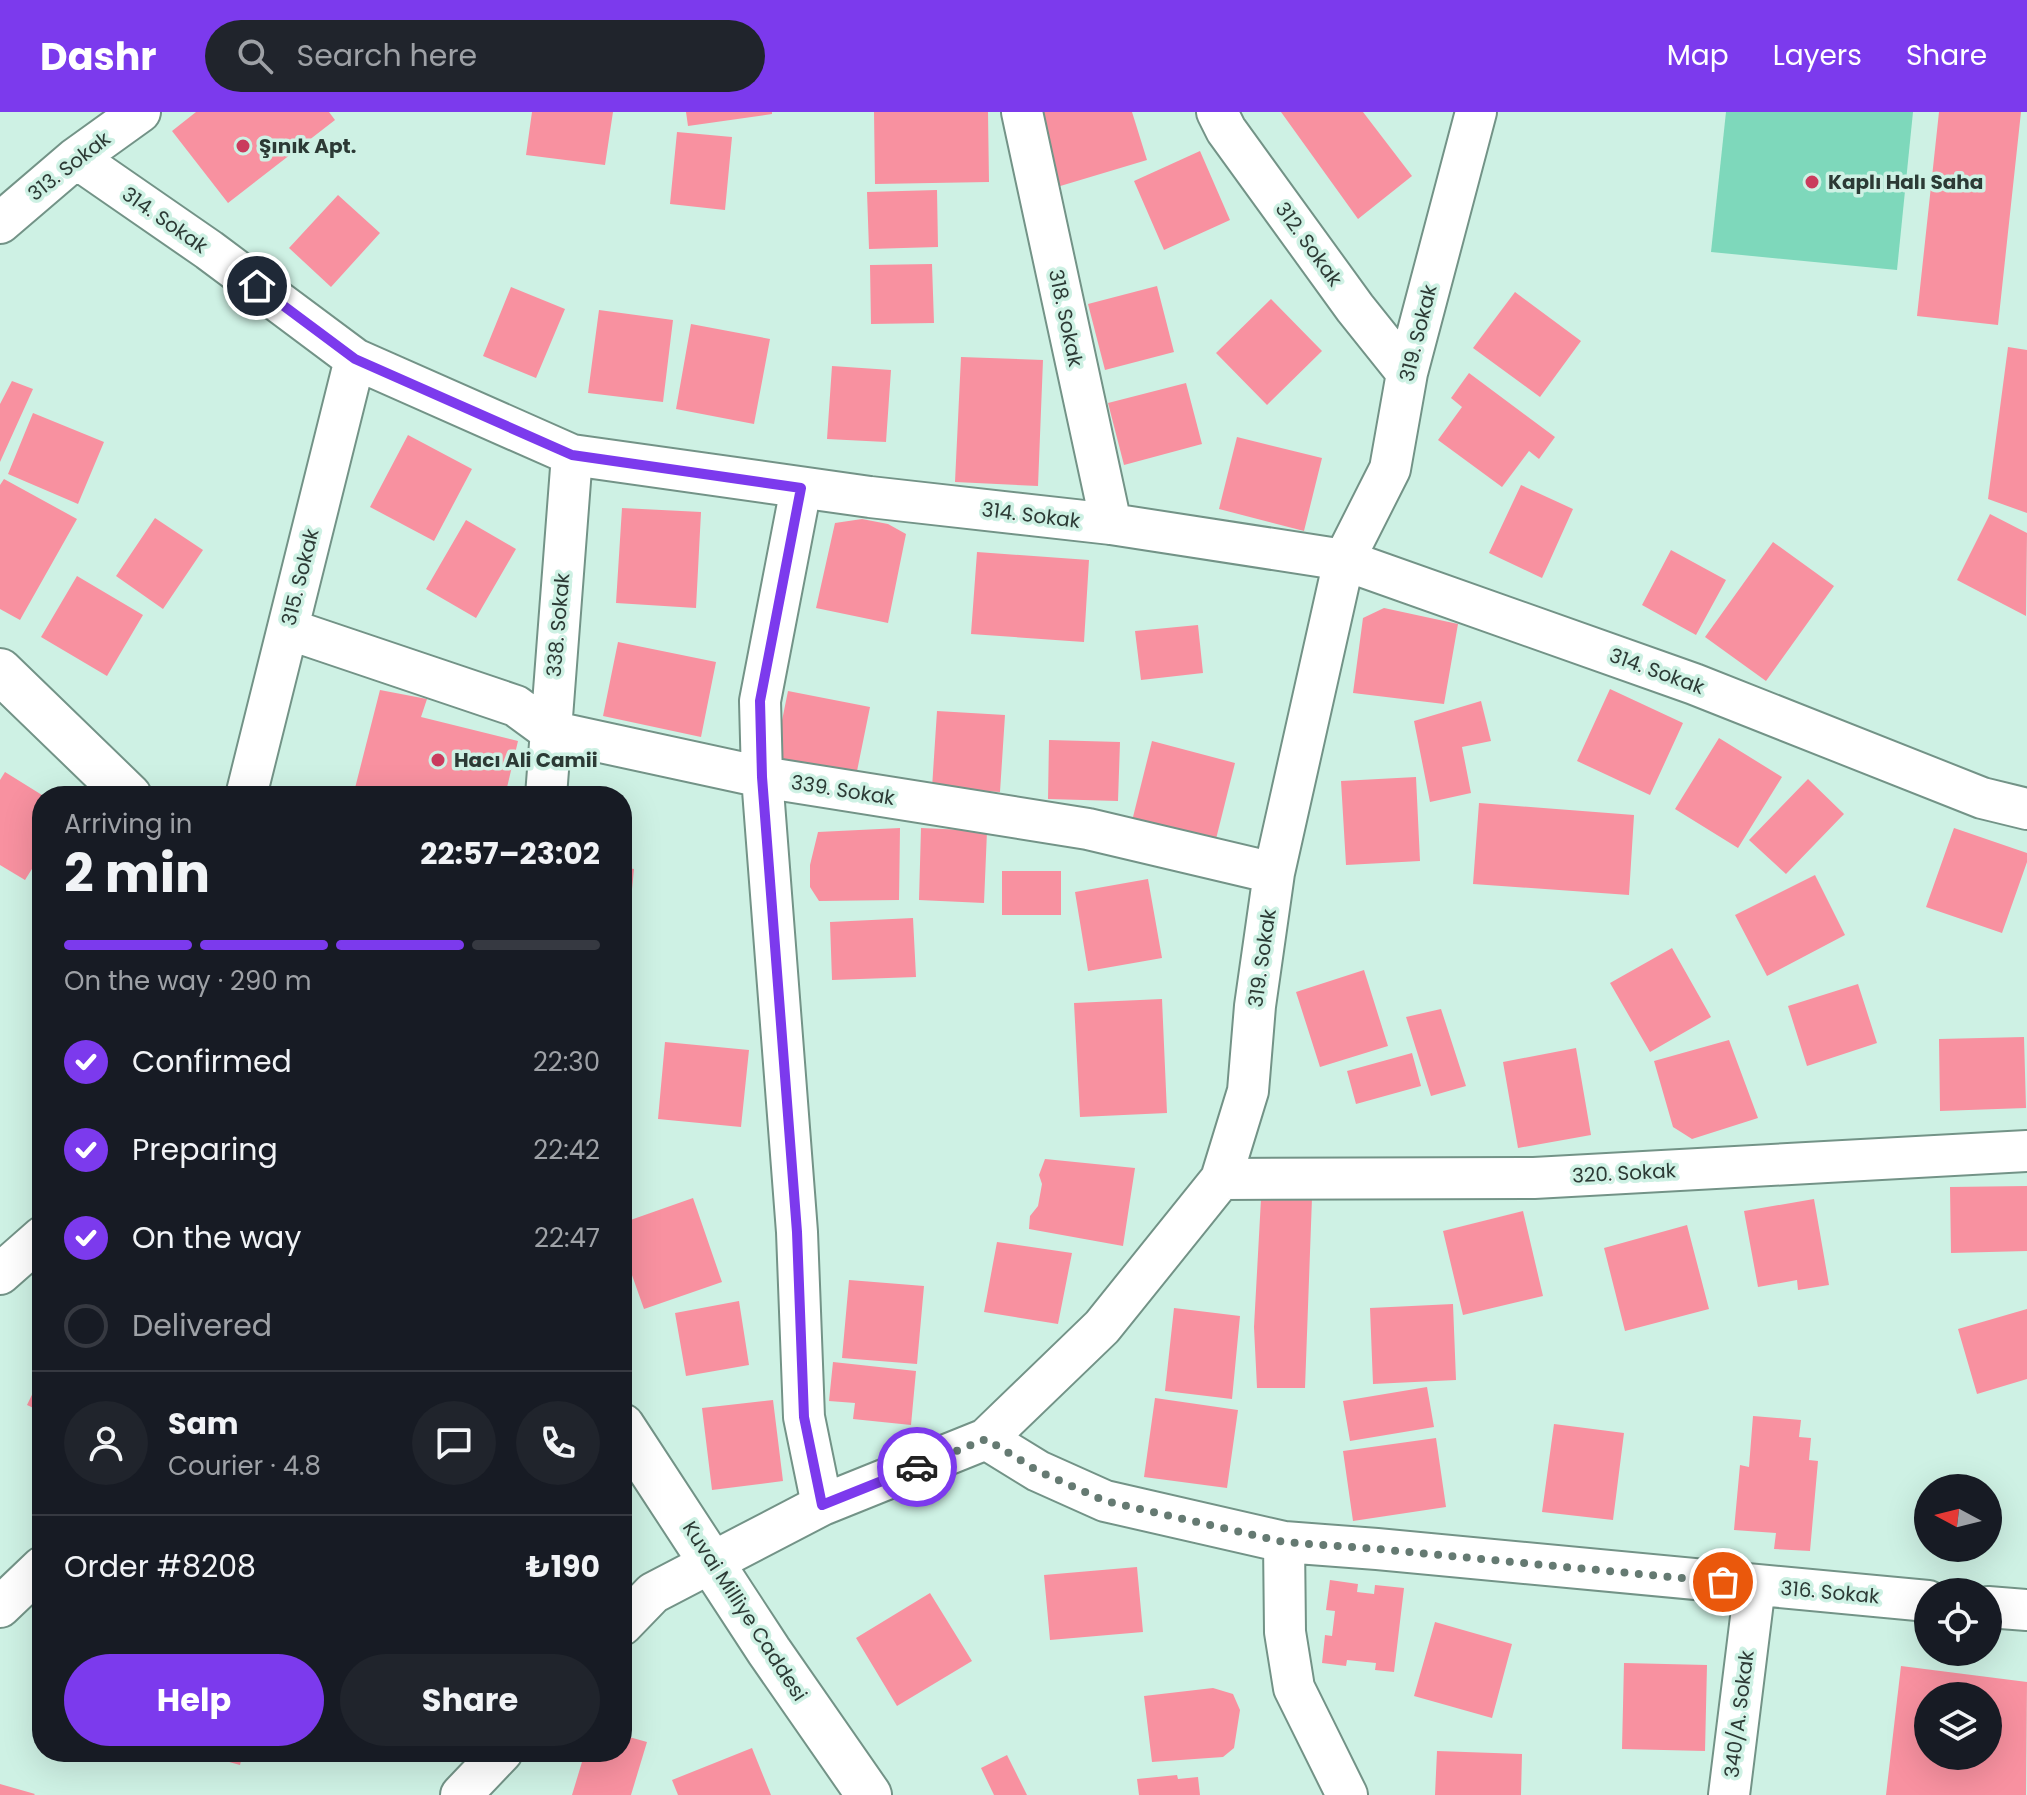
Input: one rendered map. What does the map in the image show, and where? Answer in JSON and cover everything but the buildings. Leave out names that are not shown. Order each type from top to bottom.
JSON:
[{"type":"street","name":"313. Sokak","points":[[0,223],[76,158],[140,112]]},
{"type":"street","name":"318. Sokak","points":[[1022,112],[1111,524]]},
{"type":"street","name":"312. Sokak","points":[[1217,112],[1226,130],[1318,257],[1407,373]]},
{"type":"street","name":"319. Sokak","points":[[632,1615],[653,1593],[822,1505],[986,1439],[1102,1327],[1221,1179],[1248,1091],[1255,1006],[1274,873],[1344,560],[1390,469],[1407,373],[1476,112]]},
{"type":"street","name":"314. Sokak","points":[[76,158],[209,250],[355,359],[572,455],[801,488],[1111,524],[1344,560],[1694,684],[1982,798],[2027,809]]},
{"type":"street","name":"315. Sokak","points":[[249,786],[355,359]]},
{"type":"street","name":"338. Sokak","points":[[547,786],[572,455]]},
{"type":"street","points":[[801,488],[760,701],[762,777],[797,1232],[804,1417],[822,1505]]},
{"type":"street","name":"339. Sokak","points":[[288,629],[516,706],[550,731],[762,777],[1088,829],[1274,873]]},
{"type":"street","points":[[0,671],[119,786]]},
{"type":"street","name":"320. Sokak","points":[[1221,1179],[1534,1178],[2027,1151]]},
{"type":"street","points":[[0,1274],[32,1246]]},
{"type":"street","name":"316. Sokak","points":[[986,1439],[1038,1471],[1105,1501],[1284,1542],[1914,1600]]},
{"type":"street","name":"Kuvai Milliye Caddesi","points":[[632,1441],[769,1651],[869,1795]]},
{"type":"street","points":[[1284,1542],[1285,1632],[1294,1688],[1347,1795]]},
{"type":"street","points":[[0,1607],[32,1577]]},
{"type":"street","name":"340/A. Sokak","points":[[1729,1795],[1755,1585]]},
{"type":"street","points":[[2002,1608],[2027,1610]]},
{"type":"street","points":[[461,1795],[492,1762]]},
{"type":"green space","name":"Kaplı Halı Saha","points":[[1726,112],[1913,112],[1897,270],[1711,252]]},
{"type":"way so far","points":[[917,1467],[986,1439],[1038,1471],[1105,1501],[1284,1542],[1723,1582]]},
{"type":"place","name":"Şınık Apt.","points":[[243,146]]},
{"type":"place","name":"Kaplı Halı Saha","points":[[1812,182]]},
{"type":"place","name":"Hacı Ali Camii","points":[[438,760]]},
{"type":"route","points":[[257,286],[355,359],[572,455],[801,488],[760,701],[762,777],[797,1232],[804,1417],[822,1505],[917,1467]]}]
